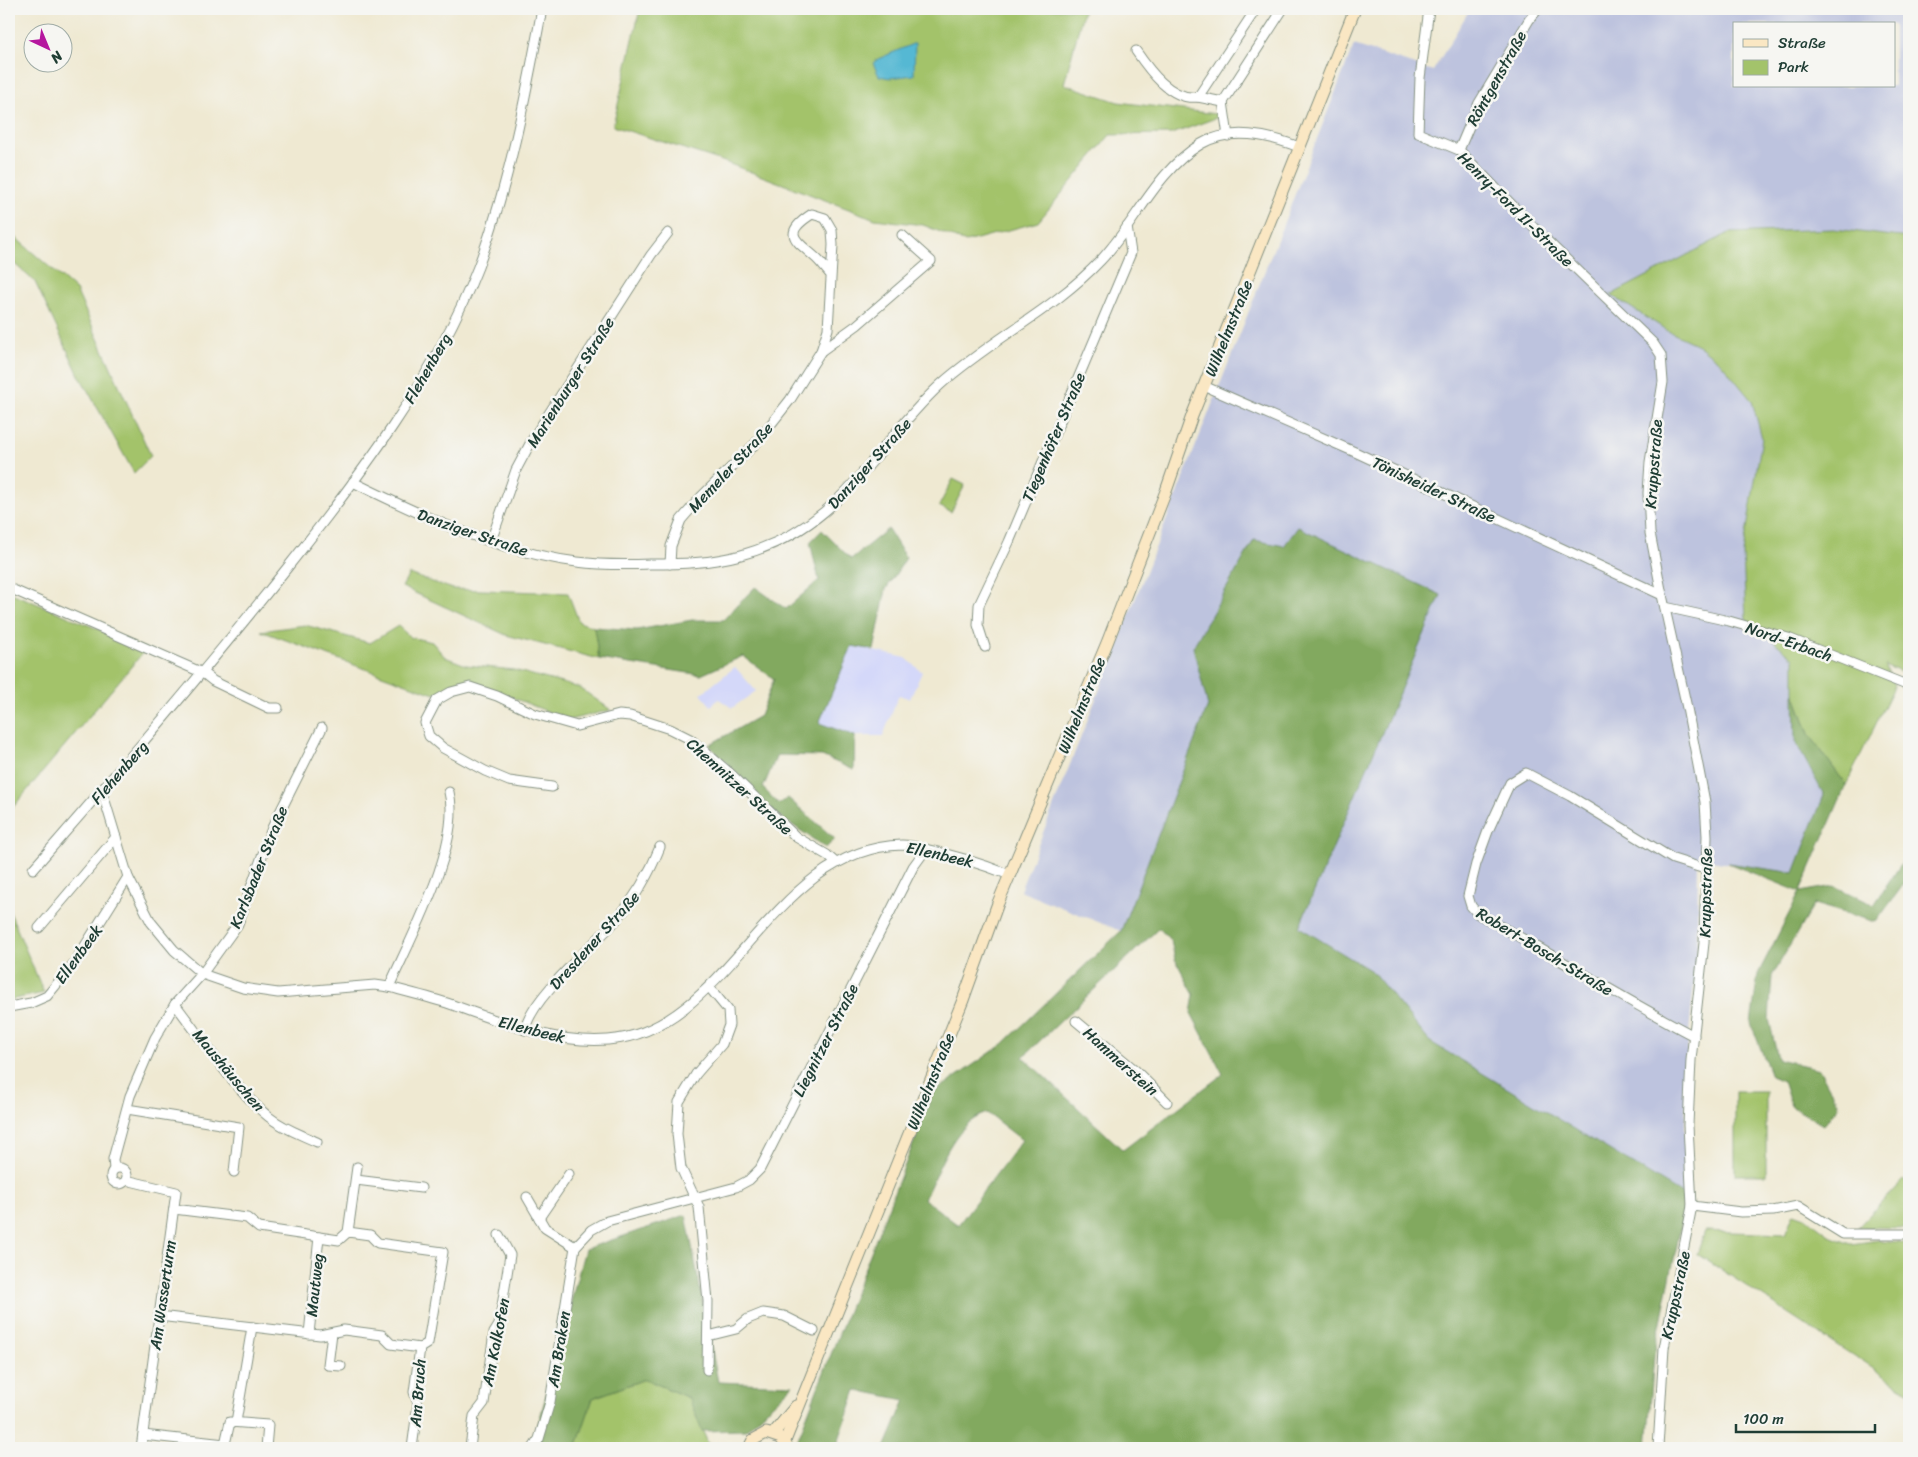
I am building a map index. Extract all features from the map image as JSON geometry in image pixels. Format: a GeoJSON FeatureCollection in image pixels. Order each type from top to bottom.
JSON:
{"type":"FeatureCollection","features":[{"type":"Feature","properties":{"kind":"main road","name":"Wilhelmstraße"},"geometry":{"type":"LineString","coordinates":[[786,1445],[802,1399],[960,1008],[1010,875],[1109,638],[1204,386],[1354,9]]}},
{"type":"Feature","properties":{"kind":"main road","name":"Wilhelmstraße"},"geometry":{"type":"LineString","coordinates":[[773,1434],[802,1399]]}},
{"type":"Feature","properties":{"kind":"main road"},"geometry":{"type":"LineString","coordinates":[[749,1448],[753,1440],[759,1435],[773,1434],[786,1445]]}},
{"type":"Feature","properties":{"kind":"street","name":"Flehenberg"},"geometry":{"type":"LineString","coordinates":[[33,869],[203,673],[353,482],[421,382],[454,320],[478,266],[512,154],[542,9]]}},
{"type":"Feature","properties":{"kind":"street"},"geometry":{"type":"LineString","coordinates":[[1198,97],[1256,9]]}},
{"type":"Feature","properties":{"kind":"street"},"geometry":{"type":"LineString","coordinates":[[1228,136],[1222,102],[1283,9]]}},
{"type":"Feature","properties":{"kind":"street","name":"Henry-Ford II-Straße"},"geometry":{"type":"LineString","coordinates":[[1429,9],[1420,78],[1418,134],[1459,150],[1539,233],[1653,343]]}},
{"type":"Feature","properties":{"kind":"street","name":"Röntgenstraße"},"geometry":{"type":"LineString","coordinates":[[1459,150],[1479,103],[1529,20],[1538,9]]}},
{"type":"Feature","properties":{"kind":"street"},"geometry":{"type":"LineString","coordinates":[[1136,51],[1153,76],[1173,90],[1191,98],[1198,97],[1222,102]]}},
{"type":"Feature","properties":{"kind":"street","name":"Danziger Straße"},"geometry":{"type":"LineString","coordinates":[[353,482],[427,518],[491,541],[575,562],[612,565],[705,563],[742,555],[774,542],[808,524],[828,510],[857,481],[939,386],[973,358],[1044,311],[1073,288],[1103,258],[1153,190],[1177,162],[1202,143],[1228,136],[1251,134],[1282,140],[1299,147]]}},
{"type":"Feature","properties":{"kind":"street","name":"Memeler Straße"},"geometry":{"type":"LineString","coordinates":[[670,564],[671,546],[681,520],[701,497],[756,443],[790,400],[821,351],[828,329],[830,274],[834,245],[832,230],[825,218],[812,214],[799,222],[794,234],[797,244],[816,258],[830,274]]}},
{"type":"Feature","properties":{"kind":"street","name":"Tiegenhöfer Straße"},"geometry":{"type":"LineString","coordinates":[[985,647],[978,625],[979,605],[1009,542],[1131,253],[1127,227]]}},
{"type":"Feature","properties":{"kind":"street","name":"Marienburger Straße"},"geometry":{"type":"LineString","coordinates":[[491,541],[516,470],[532,440],[651,255],[668,233]]}},
{"type":"Feature","properties":{"kind":"street","name":"Memeler Straße"},"geometry":{"type":"LineString","coordinates":[[821,351],[857,326],[931,261],[902,235]]}},
{"type":"Feature","properties":{"kind":"street","name":"Kruppstraße"},"geometry":{"type":"LineString","coordinates":[[1653,343],[1661,355],[1663,382],[1650,462],[1648,493],[1650,533],[1704,802],[1705,870],[1704,943],[1694,1036],[1688,1125],[1692,1206],[1664,1348],[1658,1448]]}},
{"type":"Feature","properties":{"kind":"street","name":"Tönisheider Straße"},"geometry":{"type":"LineString","coordinates":[[1204,386],[1355,452],[1662,595]]}},
{"type":"Feature","properties":{"kind":"street"},"geometry":{"type":"LineString","coordinates":[[9,588],[203,673],[213,681],[269,708],[278,708]]}},
{"type":"Feature","properties":{"kind":"street","name":"Nord-Erbach"},"geometry":{"type":"LineString","coordinates":[[1665,607],[1729,621],[1788,638],[1909,686]]}},
{"type":"Feature","properties":{"kind":"street","name":"Chemnitzer Straße"},"geometry":{"type":"LineString","coordinates":[[552,787],[509,780],[485,771],[443,748],[429,736],[425,723],[437,700],[451,692],[470,687],[497,696],[535,714],[577,726],[619,715],[630,716],[670,728],[690,739],[732,774],[796,837],[827,855],[836,863]]}},
{"type":"Feature","properties":{"kind":"street","name":"Karlsbader Straße"},"geometry":{"type":"LineString","coordinates":[[202,974],[238,924],[272,828],[322,728]]}},
{"type":"Feature","properties":{"kind":"street","name":"Robert-Bosch-Straße"},"geometry":{"type":"LineString","coordinates":[[1694,1036],[1642,1009],[1582,972],[1478,914],[1471,906],[1468,896],[1488,831],[1510,783],[1526,773],[1570,796],[1674,859],[1705,870]]}},
{"type":"Feature","properties":{"kind":"street","name":"Ellenbeek"},"geometry":{"type":"LineString","coordinates":[[102,791],[128,876],[151,922],[174,950],[202,974],[243,988],[278,993],[375,985],[389,987],[444,1002],[525,1030],[558,1038],[609,1040],[649,1029],[673,1016],[709,987],[780,907],[808,883],[836,863],[878,848],[903,845],[970,859],[1010,875]]}},
{"type":"Feature","properties":{"kind":"street"},"geometry":{"type":"LineString","coordinates":[[389,987],[428,899],[443,856],[452,824],[449,792]]}},
{"type":"Feature","properties":{"kind":"street"},"geometry":{"type":"LineString","coordinates":[[39,928],[116,837]]}},
{"type":"Feature","properties":{"kind":"street","name":"Dresdener Straße"},"geometry":{"type":"LineString","coordinates":[[525,1030],[527,1020],[542,998],[617,919],[640,889],[650,872],[660,848]]}},
{"type":"Feature","properties":{"kind":"street","name":"Liegnitzer Straße"},"geometry":{"type":"LineString","coordinates":[[695,1197],[736,1186],[749,1180],[760,1170],[913,867],[926,849]]}},
{"type":"Feature","properties":{"kind":"street","name":"Ellenbeek"},"geometry":{"type":"LineString","coordinates":[[9,1007],[31,1003],[47,996],[75,962],[128,876]]}},
{"type":"Feature","properties":{"kind":"street"},"geometry":{"type":"LineString","coordinates":[[202,974],[175,1004],[155,1038],[127,1109],[239,1126],[234,1172]]}},
{"type":"Feature","properties":{"kind":"street"},"geometry":{"type":"LineString","coordinates":[[707,1370],[708,1336],[703,1239],[699,1207],[681,1168],[677,1134],[679,1102],[696,1074],[722,1044],[729,1025],[728,1010],[709,987]]}},
{"type":"Feature","properties":{"kind":"street","name":"Maushäuschen"},"geometry":{"type":"LineString","coordinates":[[175,1004],[221,1064],[264,1112],[293,1132],[317,1142]]}},
{"type":"Feature","properties":{"kind":"street","name":"Hammerstein"},"geometry":{"type":"LineString","coordinates":[[1076,1021],[1135,1070],[1167,1102]]}},
{"type":"Feature","properties":{"kind":"street","name":"Am Wasserturm"},"geometry":{"type":"LineString","coordinates":[[127,1109],[113,1159],[114,1170],[120,1168],[126,1171],[126,1180],[176,1192],[141,1448]]}},
{"type":"Feature","properties":{"kind":"street"},"geometry":{"type":"LineString","coordinates":[[174,1209],[247,1218],[259,1228],[338,1240],[348,1232],[357,1167]]}},
{"type":"Feature","properties":{"kind":"street"},"geometry":{"type":"LineString","coordinates":[[539,1218],[569,1174]]}},
{"type":"Feature","properties":{"kind":"street"},"geometry":{"type":"LineString","coordinates":[[356,1180],[421,1188]]}},
{"type":"Feature","properties":{"kind":"street"},"geometry":{"type":"LineString","coordinates":[[527,1197],[545,1228],[576,1247],[591,1230],[607,1221],[695,1197]]}},
{"type":"Feature","properties":{"kind":"street"},"geometry":{"type":"LineString","coordinates":[[1692,1206],[1741,1212],[1773,1211],[1798,1206],[1843,1234],[1909,1234]]}},
{"type":"Feature","properties":{"kind":"street","name":"Am Bruch"},"geometry":{"type":"LineString","coordinates":[[348,1232],[370,1235],[378,1243],[442,1252],[428,1343],[420,1348],[414,1392],[418,1404],[412,1448]]}},
{"type":"Feature","properties":{"kind":"street","name":"Am Kalkofen"},"geometry":{"type":"LineString","coordinates":[[470,1448],[474,1416],[484,1403],[494,1333],[499,1325],[510,1255],[499,1235]]}},
{"type":"Feature","properties":{"kind":"street","name":"Mautweg"},"geometry":{"type":"LineString","coordinates":[[309,1334],[319,1237]]}},
{"type":"Feature","properties":{"kind":"street","name":"Am Braken"},"geometry":{"type":"LineString","coordinates":[[533,1448],[539,1439],[550,1402],[576,1247]]}},
{"type":"Feature","properties":{"kind":"street"},"geometry":{"type":"LineString","coordinates":[[708,1336],[736,1329],[748,1319],[763,1313],[784,1316],[814,1331]]}},
{"type":"Feature","properties":{"kind":"street","name":"Mautweg"},"geometry":{"type":"LineString","coordinates":[[159,1316],[320,1335],[344,1330],[382,1336],[391,1344],[420,1348]]}},
{"type":"Feature","properties":{"kind":"street"},"geometry":{"type":"LineString","coordinates":[[236,1422],[252,1327]]}},
{"type":"Feature","properties":{"kind":"street","name":"Mautweg"},"geometry":{"type":"LineString","coordinates":[[332,1333],[328,1365],[341,1366]]}},
{"type":"Feature","properties":{"kind":"street"},"geometry":{"type":"LineString","coordinates":[[143,1435],[225,1444],[230,1422],[268,1425],[266,1448]]}},
{"type":"Feature","properties":{"kind":"shaded area"},"geometry":{"type":"Polygon","coordinates":[[[1470,9],[1909,9],[1909,238],[1834,229],[1668,331],[1698,345],[1721,363],[1752,401],[1762,438],[1743,553],[1746,619],[1794,658],[1795,741],[1824,795],[1794,874],[1698,859],[1697,952],[1688,1042],[1685,1126],[1687,1197],[1429,1041],[1373,972],[1299,927],[1440,595],[1298,527],[1284,546],[1193,646],[1208,706],[1121,931],[1020,891],[1354,45],[1433,71],[1470,9]]]}},
{"type":"Feature","properties":{"kind":"shaded area"},"geometry":{"type":"Polygon","coordinates":[[[852,646],[906,658],[922,672],[910,699],[899,695],[883,736],[855,736],[819,723],[852,646]]]}},
{"type":"Feature","properties":{"kind":"shaded area"},"geometry":{"type":"Polygon","coordinates":[[[735,667],[756,691],[732,708],[719,699],[711,706],[701,694],[735,667]]]}},
{"type":"Feature","properties":{"kind":"green space"},"geometry":{"type":"Polygon","coordinates":[[[640,9],[1084,9],[1064,84],[1118,102],[1224,115],[1172,134],[1110,135],[1038,222],[966,242],[923,225],[875,219],[722,161],[613,126],[640,9]]]}},
{"type":"Feature","properties":{"kind":"green space"},"geometry":{"type":"Polygon","coordinates":[[[1834,229],[1909,238],[1909,676],[1885,665],[1895,685],[1846,785],[1809,734],[1794,693],[1794,658],[1746,619],[1743,553],[1762,438],[1752,401],[1721,363],[1698,345],[1668,331],[1611,295],[1729,233],[1834,229]]]}},
{"type":"Feature","properties":{"kind":"green space"},"geometry":{"type":"Polygon","coordinates":[[[9,232],[76,290],[151,456],[134,473],[79,375],[35,282],[9,259],[9,232]]]}},
{"type":"Feature","properties":{"kind":"green space"},"geometry":{"type":"Polygon","coordinates":[[[953,479],[965,485],[951,512],[939,506],[953,479]]]}},
{"type":"Feature","properties":{"kind":"green space"},"geometry":{"type":"Polygon","coordinates":[[[1298,527],[1441,595],[1299,927],[1373,972],[1429,1041],[1687,1197],[1654,1355],[1647,1448],[885,1448],[905,1400],[856,1390],[836,1448],[801,1448],[796,1444],[933,1093],[1003,1044],[1121,931],[1208,706],[1193,647],[1254,540],[1284,546],[1298,527]],[[1159,928],[1023,1057],[1123,1150],[1223,1074],[1191,1013],[1194,995],[1175,959],[1171,941],[1159,928]],[[987,1113],[975,1119],[956,1137],[948,1149],[924,1199],[958,1225],[1022,1140],[987,1113]]]}},
{"type":"Feature","properties":{"kind":"green space"},"geometry":{"type":"Polygon","coordinates":[[[888,529],[906,558],[886,589],[874,650],[852,646],[819,723],[855,736],[854,770],[822,756],[777,755],[763,788],[779,804],[788,798],[835,839],[826,848],[778,815],[709,745],[760,716],[774,679],[743,656],[701,675],[599,659],[594,627],[637,630],[692,620],[723,620],[755,587],[786,609],[819,580],[810,542],[822,530],[851,559],[888,529]]]}},
{"type":"Feature","properties":{"kind":"green space"},"geometry":{"type":"Polygon","coordinates":[[[409,574],[453,589],[568,593],[579,622],[594,627],[599,659],[506,635],[402,587],[409,574]]]}},
{"type":"Feature","properties":{"kind":"green space"},"geometry":{"type":"Polygon","coordinates":[[[9,592],[146,649],[9,812],[9,592]]]}},
{"type":"Feature","properties":{"kind":"green space"},"geometry":{"type":"Polygon","coordinates":[[[305,625],[370,643],[398,626],[410,637],[432,642],[445,657],[466,665],[514,670],[580,688],[611,710],[569,720],[473,682],[434,694],[261,631],[305,625]]]}},
{"type":"Feature","properties":{"kind":"green space"},"geometry":{"type":"Polygon","coordinates":[[[1794,693],[1809,734],[1846,785],[1800,892],[1728,863],[1794,873],[1824,795],[1795,741],[1794,693]]]}},
{"type":"Feature","properties":{"kind":"green space"},"geometry":{"type":"Polygon","coordinates":[[[1909,852],[1909,877],[1876,922],[1814,904],[1772,976],[1769,1019],[1778,1059],[1819,1069],[1839,1106],[1823,1125],[1791,1106],[1783,1081],[1771,1076],[1751,1023],[1758,974],[1800,892],[1834,886],[1874,905],[1909,852]]]}},
{"type":"Feature","properties":{"kind":"green space"},"geometry":{"type":"Polygon","coordinates":[[[9,910],[44,993],[9,1000],[9,910]]]}},
{"type":"Feature","properties":{"kind":"green space"},"geometry":{"type":"Polygon","coordinates":[[[1735,1092],[1766,1092],[1766,1175],[1735,1175],[1735,1092]]]}},
{"type":"Feature","properties":{"kind":"green space"},"geometry":{"type":"Polygon","coordinates":[[[1903,1180],[1909,1185],[1909,1228],[1858,1227],[1903,1180]]]}},
{"type":"Feature","properties":{"kind":"green space"},"geometry":{"type":"Polygon","coordinates":[[[1794,1213],[1805,1217],[1832,1237],[1851,1244],[1879,1240],[1909,1243],[1909,1392],[1697,1254],[1705,1231],[1785,1234],[1794,1213]]]}},
{"type":"Feature","properties":{"kind":"green space"},"geometry":{"type":"Polygon","coordinates":[[[686,1215],[718,1382],[793,1385],[746,1430],[702,1431],[689,1398],[645,1379],[593,1398],[576,1448],[532,1448],[585,1249],[686,1215]]]}},
{"type":"Feature","properties":{"kind":"green space"},"geometry":{"type":"Polygon","coordinates":[[[645,1379],[689,1398],[710,1448],[576,1448],[593,1398],[645,1379]]]}},
{"type":"Feature","properties":{"kind":"water"},"geometry":{"type":"Polygon","coordinates":[[[915,43],[914,75],[890,78],[879,76],[873,63],[915,43]]]}}]}
